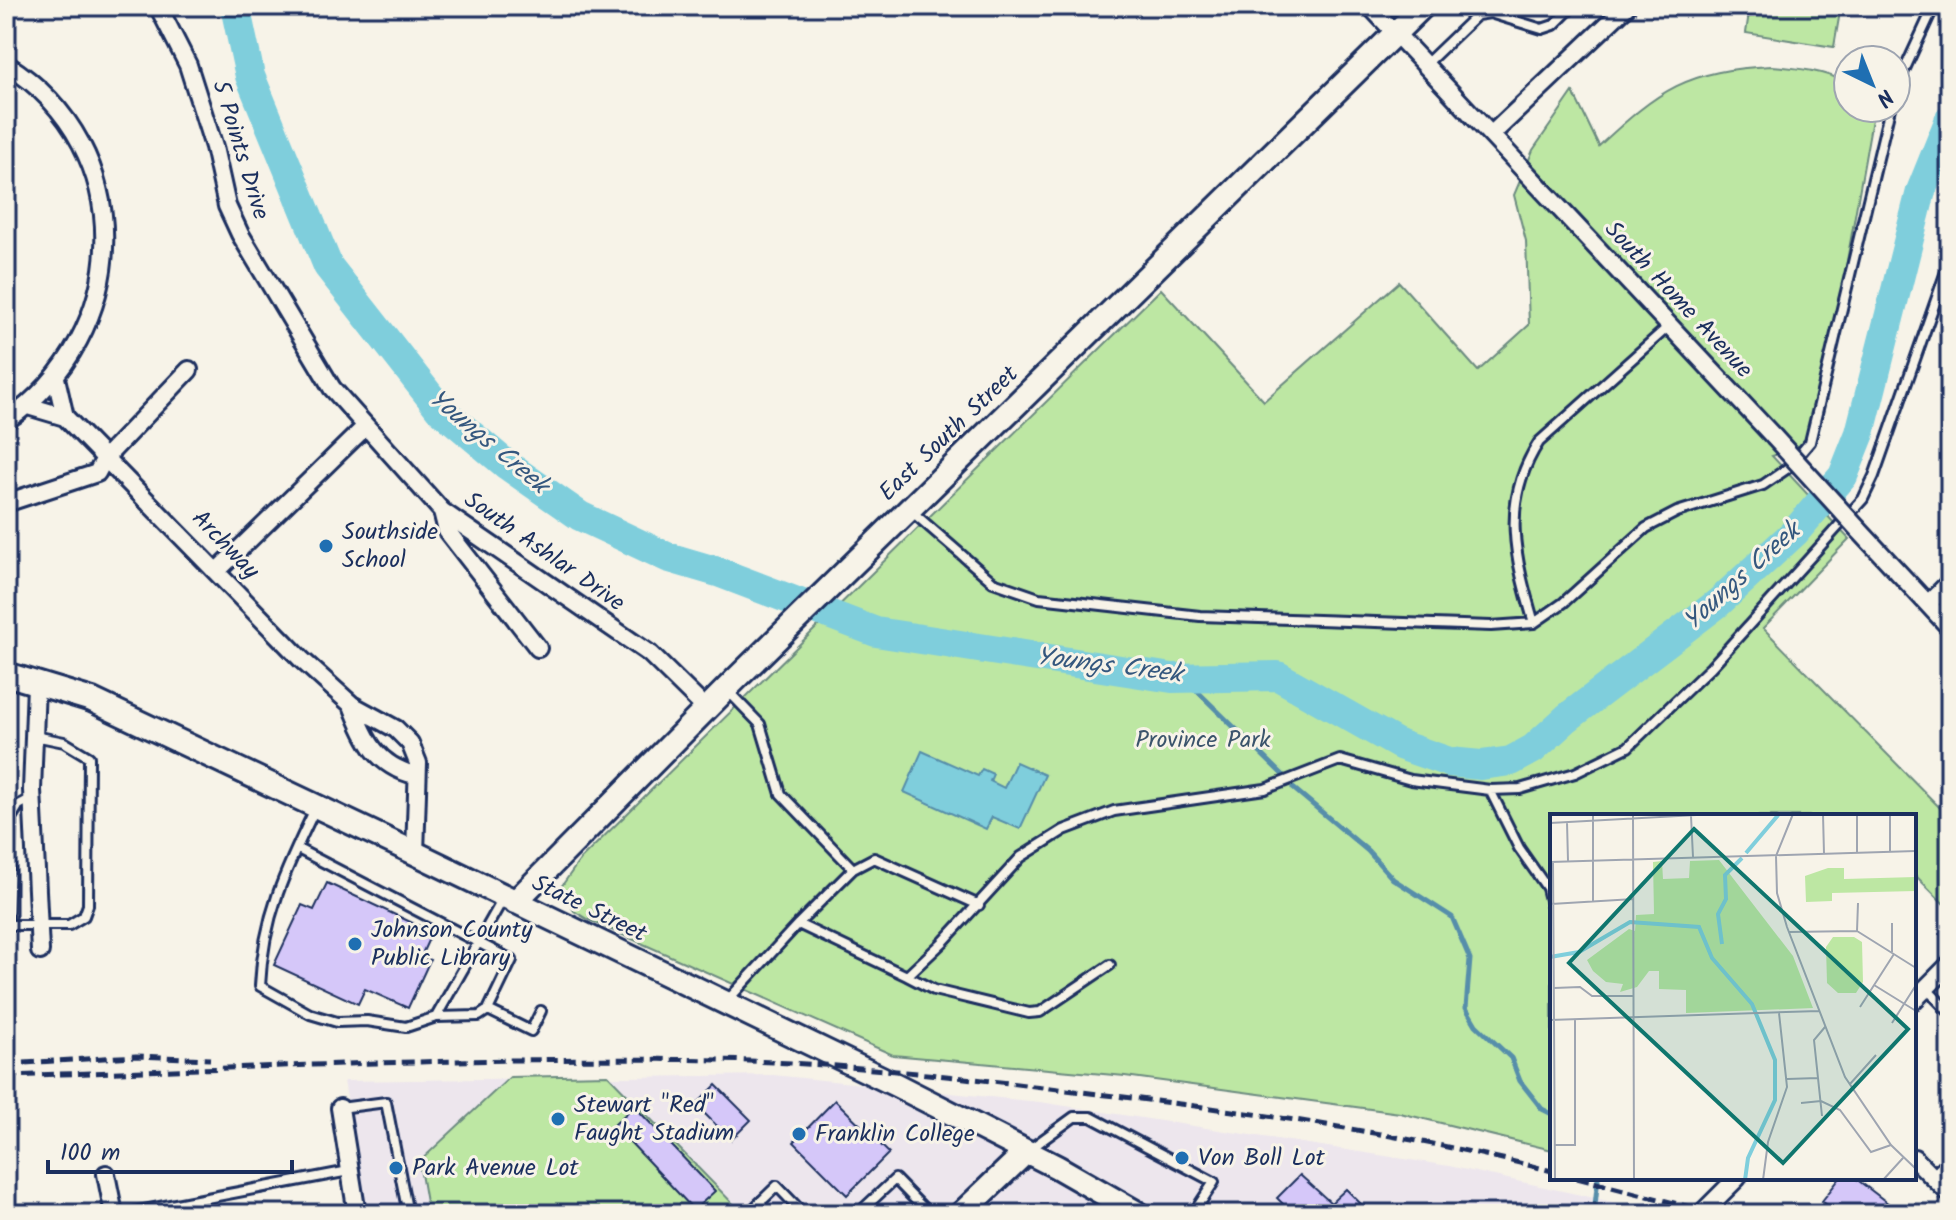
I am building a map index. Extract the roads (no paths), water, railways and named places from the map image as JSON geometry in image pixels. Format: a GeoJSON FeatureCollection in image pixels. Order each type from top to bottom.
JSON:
{"type":"FeatureCollection","features":[{"type":"Feature","properties":{"kind":"street","name":"5 Points Drive"},"geometry":{"type":"LineString","coordinates":[[158,6],[188,65],[214,147],[227,206],[285,315],[332,388]]}},
{"type":"Feature","properties":{"kind":"street","name":"South Home Avenue"},"geometry":{"type":"LineString","coordinates":[[1370,6],[1493,133],[1950,628]]}},
{"type":"Feature","properties":{"kind":"street","name":"East South Street"},"geometry":{"type":"LineString","coordinates":[[510,899],[1423,6]]}},
{"type":"Feature","properties":{"kind":"street"},"geometry":{"type":"LineString","coordinates":[[1493,133],[1627,6]]}},
{"type":"Feature","properties":{"kind":"street"},"geometry":{"type":"LineString","coordinates":[[6,64],[45,94],[67,121],[93,172],[104,216],[105,251],[95,307],[76,350],[56,378],[28,406],[6,421]]}},
{"type":"Feature","properties":{"kind":"street"},"geometry":{"type":"LineString","coordinates":[[6,503],[97,473],[105,458],[189,370]]}},
{"type":"Feature","properties":{"kind":"street"},"geometry":{"type":"LineString","coordinates":[[56,378],[65,417]]}},
{"type":"Feature","properties":{"kind":"street","name":"South Ashlar Drive"},"geometry":{"type":"LineString","coordinates":[[332,388],[442,511],[650,654],[706,709]]}},
{"type":"Feature","properties":{"kind":"street","name":"Archway"},"geometry":{"type":"LineString","coordinates":[[28,406],[65,417],[302,660],[352,705],[396,729],[410,743],[418,763],[415,775],[415,853]]}},
{"type":"Feature","properties":{"kind":"street"},"geometry":{"type":"LineString","coordinates":[[217,571],[366,426]]}},
{"type":"Feature","properties":{"kind":"street"},"geometry":{"type":"LineString","coordinates":[[442,511],[447,531],[538,648]]}},
{"type":"Feature","properties":{"kind":"street"},"geometry":{"type":"LineString","coordinates":[[1928,604],[1950,582]]}},
{"type":"Feature","properties":{"kind":"street","name":"State Street"},"geometry":{"type":"LineString","coordinates":[[6,674],[92,700],[415,853],[886,1080],[1139,1214]]}},
{"type":"Feature","properties":{"kind":"street"},"geometry":{"type":"LineString","coordinates":[[36,685],[33,798],[40,951]]}},
{"type":"Feature","properties":{"kind":"street","name":"Archway"},"geometry":{"type":"LineString","coordinates":[[352,705],[374,753],[387,765],[415,775]]}},
{"type":"Feature","properties":{"kind":"street"},"geometry":{"type":"LineString","coordinates":[[1920,994],[1950,964]]}},
{"type":"Feature","properties":{"kind":"street"},"geometry":{"type":"LineString","coordinates":[[340,1108],[357,1214]]}},
{"type":"Feature","properties":{"kind":"street"},"geometry":{"type":"LineString","coordinates":[[961,1214],[1026,1152]]}},
{"type":"Feature","properties":{"kind":"street"},"geometry":{"type":"LineString","coordinates":[[1916,1160],[1950,1194]]}},
{"type":"Feature","properties":{"kind":"street"},"geometry":{"type":"LineString","coordinates":[[106,1174],[114,1214]]}},
{"type":"Feature","properties":{"kind":"street"},"geometry":{"type":"LineString","coordinates":[[1701,1214],[1735,1180]]}},
{"type":"Feature","properties":{"kind":"lane"},"geometry":{"type":"LineString","coordinates":[[1425,65],[1477,15],[1490,13],[1542,29],[1554,25],[1573,6]]}},
{"type":"Feature","properties":{"kind":"lane"},"geometry":{"type":"LineString","coordinates":[[1912,53],[1934,6]]}},
{"type":"Feature","properties":{"kind":"lane"},"geometry":{"type":"LineString","coordinates":[[910,510],[993,582],[1039,598],[1200,616],[1491,626],[1534,623],[1563,603],[1646,528],[1677,512],[1763,485],[1788,468],[1810,442],[1886,124]]}},
{"type":"Feature","properties":{"kind":"lane"},"geometry":{"type":"LineString","coordinates":[[907,976],[979,905],[1021,857],[1064,830],[1114,811],[1265,789],[1340,760],[1411,780],[1490,790],[1539,786],[1575,773],[1628,747],[1711,667],[1863,499],[1874,476],[1950,260]]}},
{"type":"Feature","properties":{"kind":"lane"},"geometry":{"type":"LineString","coordinates":[[1534,623],[1523,584],[1514,531],[1514,496],[1524,465],[1539,442],[1669,326]]}},
{"type":"Feature","properties":{"kind":"lane"},"geometry":{"type":"LineString","coordinates":[[730,685],[760,724],[781,794],[853,869]]}},
{"type":"Feature","properties":{"kind":"lane"},"geometry":{"type":"LineString","coordinates":[[33,798],[19,805],[11,818],[7,925],[69,925],[84,916],[88,905],[89,757],[64,742],[35,736]]}},
{"type":"Feature","properties":{"kind":"lane"},"geometry":{"type":"LineString","coordinates":[[1490,790],[1519,848],[1547,888],[1550,900]]}},
{"type":"Feature","properties":{"kind":"lane"},"geometry":{"type":"LineString","coordinates":[[298,849],[512,960],[488,1010],[479,1016],[436,1017],[406,1027],[367,1021],[337,1022],[310,1014],[260,986],[261,952],[271,905],[316,807]]}},
{"type":"Feature","properties":{"kind":"lane"},"geometry":{"type":"LineString","coordinates":[[724,1004],[736,987],[853,869],[874,858],[979,905]]}},
{"type":"Feature","properties":{"kind":"lane"},"geometry":{"type":"LineString","coordinates":[[436,1017],[478,941],[510,899]]}},
{"type":"Feature","properties":{"kind":"lane"},"geometry":{"type":"LineString","coordinates":[[798,924],[934,990],[1029,1013],[1040,1012],[1110,965]]}},
{"type":"Feature","properties":{"kind":"lane"},"geometry":{"type":"LineString","coordinates":[[1920,994],[1950,1013]]}},
{"type":"Feature","properties":{"kind":"lane"},"geometry":{"type":"LineString","coordinates":[[488,1010],[531,1031],[541,1011]]}},
{"type":"Feature","properties":{"kind":"lane"},"geometry":{"type":"LineString","coordinates":[[340,1108],[386,1102],[408,1214]]}},
{"type":"Feature","properties":{"kind":"lane"},"geometry":{"type":"LineString","coordinates":[[1026,1152],[1074,1117],[1091,1117],[1214,1182],[1193,1214]]}},
{"type":"Feature","properties":{"kind":"lane"},"geometry":{"type":"LineString","coordinates":[[1932,1176],[1950,1158]]}},
{"type":"Feature","properties":{"kind":"lane"},"geometry":{"type":"LineString","coordinates":[[123,1214],[349,1171]]}},
{"type":"Feature","properties":{"kind":"lane"},"geometry":{"type":"LineString","coordinates":[[872,1214],[865,1207],[895,1179],[929,1214]]}},
{"type":"Feature","properties":{"kind":"lane"},"geometry":{"type":"LineString","coordinates":[[748,1214],[777,1186],[804,1214]]}},
{"type":"Feature","properties":{"kind":"lane"},"geometry":{"type":"LineString","coordinates":[[913,1214],[922,1206]]}},
{"type":"Feature","properties":{"kind":"water"},"geometry":{"type":"Polygon","coordinates":[[[922,751],[978,776],[982,769],[993,774],[990,781],[1004,788],[1016,762],[1045,775],[1020,829],[992,817],[986,829],[904,792],[922,751]]]}},
{"type":"Feature","properties":{"kind":"waterway","name":"Youngs Creek"},"geometry":{"type":"LineString","coordinates":[[235,6],[250,76],[328,266],[439,408],[507,465],[580,516],[667,557],[718,572],[876,632],[1172,678],[1278,676],[1400,745],[1449,762],[1481,765],[1511,761],[1533,749],[1567,718],[1718,603],[1795,532],[1843,476],[1860,433],[1921,191],[1950,119]]}},
{"type":"Feature","properties":{"kind":"waterway"},"geometry":{"type":"LineString","coordinates":[[1172,678],[1196,690],[1283,775]]}},
{"type":"Feature","properties":{"kind":"waterway"},"geometry":{"type":"LineString","coordinates":[[1293,788],[1368,851],[1393,879],[1452,917],[1470,959],[1466,1008],[1476,1025],[1511,1058],[1520,1081],[1542,1109],[1550,1113]]}},
{"type":"Feature","properties":{"kind":"waterway"},"geometry":{"type":"LineString","coordinates":[[1594,1214],[1598,1180]]}},
{"type":"Feature","properties":{"kind":"railway"},"geometry":{"type":"LineString","coordinates":[[6,1064],[136,1056],[210,1059]]}},
{"type":"Feature","properties":{"kind":"railway"},"geometry":{"type":"LineString","coordinates":[[6,1076],[539,1060],[717,1060],[812,1064],[1003,1082],[1270,1116],[1440,1145],[1550,1171]]}},
{"type":"Feature","properties":{"kind":"railway"},"geometry":{"type":"LineString","coordinates":[[1585,1180],[1717,1214]]}},
{"type":"Feature","properties":{"kind":"place","name":"Southside School"},"geometry":{"type":"Point","coordinates":[326,546]}},
{"type":"Feature","properties":{"kind":"place","name":"Johnson County Public Library"},"geometry":{"type":"Point","coordinates":[355,944]}},
{"type":"Feature","properties":{"kind":"place","name":"Stewart \"Red\" Faught Stadium"},"geometry":{"type":"Point","coordinates":[558,1119]}},
{"type":"Feature","properties":{"kind":"place","name":"Franklin College"},"geometry":{"type":"Point","coordinates":[799,1134]}},
{"type":"Feature","properties":{"kind":"place","name":"Von Boll Lot"},"geometry":{"type":"Point","coordinates":[1182,1158]}},
{"type":"Feature","properties":{"kind":"place","name":"Park Avenue Lot"},"geometry":{"type":"Point","coordinates":[396,1168]}},
{"type":"Feature","properties":{"kind":"park label","name":"Province Park"},"geometry":{"type":"Point","coordinates":[1203,740]}}]}
